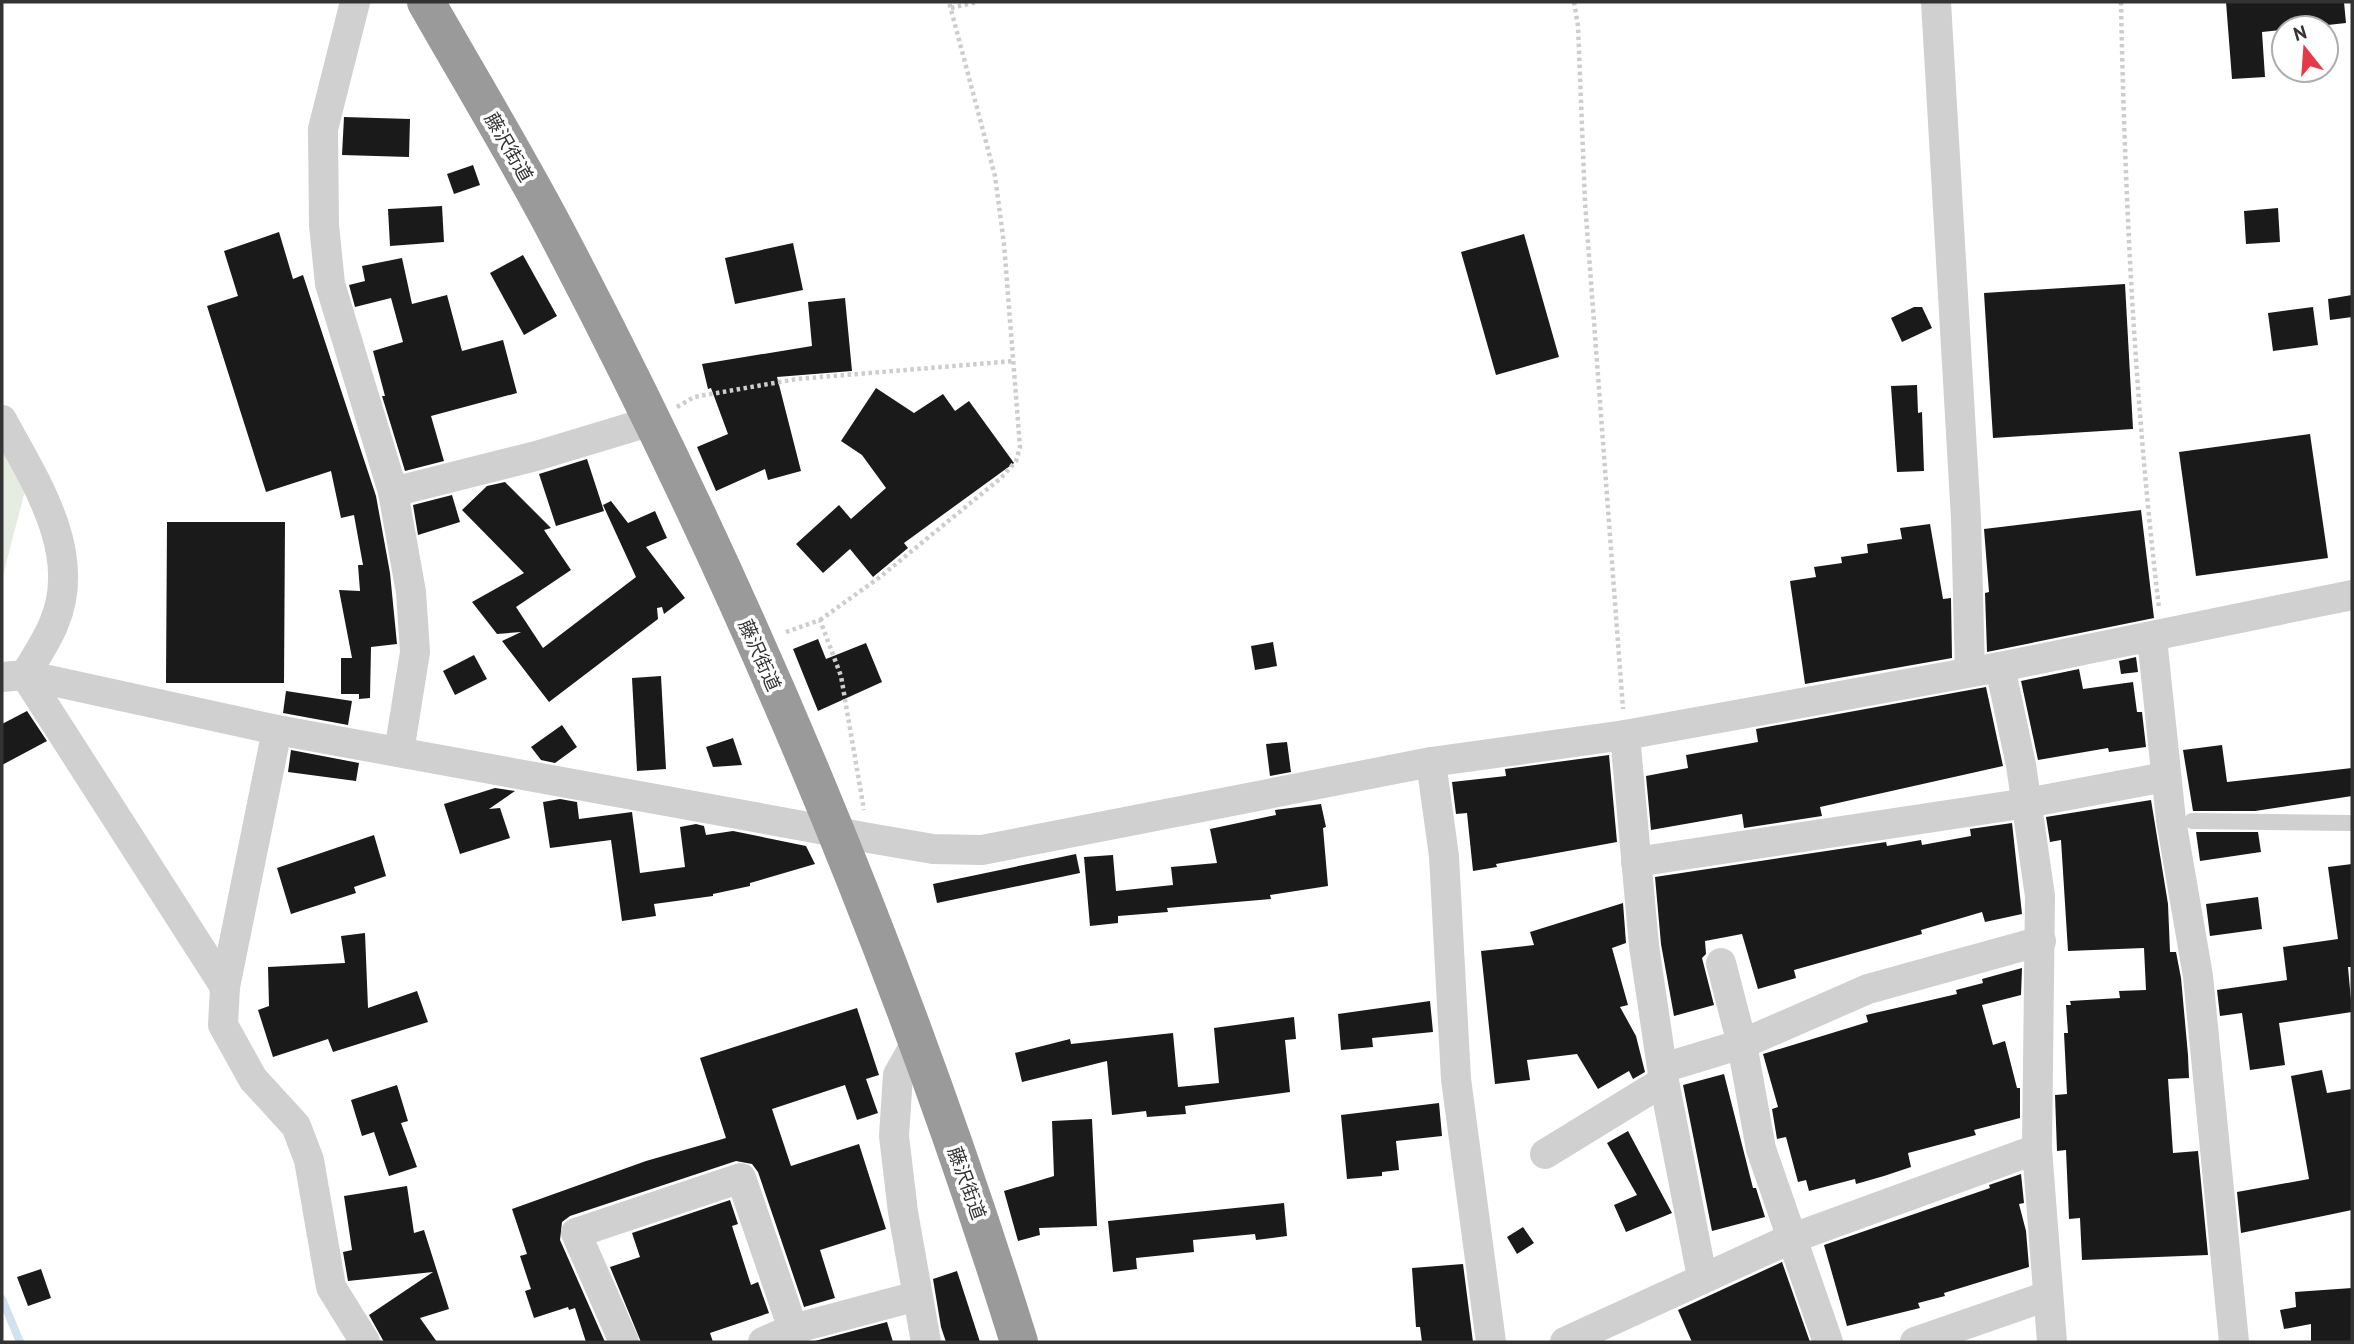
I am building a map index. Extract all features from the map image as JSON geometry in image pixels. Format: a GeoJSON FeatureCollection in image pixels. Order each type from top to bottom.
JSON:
{"type":"FeatureCollection","features":[{"type":"Feature","properties":{"kind":"highway","name":"藤沢街道"},"geometry":{"type":"LineString","coordinates":[[426,2],[556,231],[652,421],[755,643],[852,835],[917,1041],[983,1228],[1019,1342]]}},
{"type":"Feature","properties":{"kind":"street"},"geometry":{"type":"LineString","coordinates":[[355,2],[323,129],[324,225],[330,284],[393,492],[411,592],[415,652],[398,752]]}},
{"type":"Feature","properties":{"kind":"street"},"geometry":{"type":"LineString","coordinates":[[1936,2],[1966,519],[1970,672]]}},
{"type":"Feature","properties":{"kind":"street"},"geometry":{"type":"LineString","coordinates":[[2,419],[33,476],[56,530],[65,572],[55,621],[13,676]]}},
{"type":"Feature","properties":{"kind":"street"},"geometry":{"type":"LineString","coordinates":[[393,492],[536,456],[652,421]]}},
{"type":"Feature","properties":{"kind":"street"},"geometry":{"type":"LineString","coordinates":[[13,676],[278,730],[852,835],[933,849],[982,850],[1431,762],[1625,734],[2000,667],[2352,595]]}},
{"type":"Feature","properties":{"kind":"street"},"geometry":{"type":"LineString","coordinates":[[2157,636],[2165,777],[2198,976],[2234,1342]]}},
{"type":"Feature","properties":{"kind":"street"},"geometry":{"type":"LineString","coordinates":[[2000,667],[2026,803],[2040,896],[2037,1149],[2052,1342]]}},
{"type":"Feature","properties":{"kind":"street"},"geometry":{"type":"LineString","coordinates":[[13,676],[225,987]]}},
{"type":"Feature","properties":{"kind":"street"},"geometry":{"type":"LineString","coordinates":[[278,730],[225,987],[222,1026],[253,1079],[296,1126],[309,1160],[331,1287],[365,1342]]}},
{"type":"Feature","properties":{"kind":"street"},"geometry":{"type":"LineString","coordinates":[[1625,734],[1644,946],[1664,1074],[1702,1278]]}},
{"type":"Feature","properties":{"kind":"street"},"geometry":{"type":"LineString","coordinates":[[1431,762],[1444,856],[1455,1079],[1492,1342]]}},
{"type":"Feature","properties":{"kind":"street"},"geometry":{"type":"LineString","coordinates":[[1636,862],[2026,803],[2165,777]]}},
{"type":"Feature","properties":{"kind":"street"},"geometry":{"type":"LineString","coordinates":[[1545,1154],[1664,1074],[1742,1044],[1868,989],[2041,941]]}},
{"type":"Feature","properties":{"kind":"street"},"geometry":{"type":"LineString","coordinates":[[1721,962],[1742,1044],[1761,1149],[1790,1239],[1828,1342]]}},
{"type":"Feature","properties":{"kind":"street"},"geometry":{"type":"LineString","coordinates":[[917,1041],[898,1075],[894,1136],[926,1342]]}},
{"type":"Feature","properties":{"kind":"street"},"geometry":{"type":"LineString","coordinates":[[1565,1342],[1790,1239],[2037,1149]]}},
{"type":"Feature","properties":{"kind":"street"},"geometry":{"type":"LineString","coordinates":[[624,1342],[576,1233],[741,1178],[793,1329]]}},
{"type":"Feature","properties":{"kind":"street"},"geometry":{"type":"LineString","coordinates":[[763,1342],[793,1329],[917,1296]]}},
{"type":"Feature","properties":{"kind":"street"},"geometry":{"type":"LineString","coordinates":[[1915,1342],[2047,1296]]}},
{"type":"Feature","properties":{"kind":"lane"},"geometry":{"type":"LineString","coordinates":[[2192,821],[2352,822]]}},
{"type":"Feature","properties":{"kind":"path"},"geometry":{"type":"LineString","coordinates":[[755,643],[820,620],[880,577],[1001,478],[1016,461],[1020,447],[1014,361],[995,176],[950,5],[977,2]]}},
{"type":"Feature","properties":{"kind":"path"},"geometry":{"type":"LineString","coordinates":[[1574,2],[1578,26],[1591,284],[1625,734]]}},
{"type":"Feature","properties":{"kind":"path"},"geometry":{"type":"LineString","coordinates":[[2121,2],[2129,282],[2157,636]]}},
{"type":"Feature","properties":{"kind":"path"},"geometry":{"type":"LineString","coordinates":[[652,421],[694,397],[733,388],[797,379],[1014,361]]}},
{"type":"Feature","properties":{"kind":"path"},"geometry":{"type":"LineString","coordinates":[[820,620],[841,676],[852,835]]}},
{"type":"Feature","properties":{"kind":"shaded area"},"geometry":{"type":"Polygon","coordinates":[[[2,408],[26,487],[2,579],[2,408]]]}},
{"type":"Feature","properties":{"kind":"building"},"geometry":{"type":"Polygon","coordinates":[[[2226,2],[2344,2],[2346,23],[2340,24],[2340,14],[2270,14],[2270,31],[2262,32],[2265,77],[2232,79],[2226,2]]]}},
{"type":"Feature","properties":{"kind":"building"},"geometry":{"type":"Polygon","coordinates":[[[344,117],[410,119],[409,157],[342,155],[344,117]]]}},
{"type":"Feature","properties":{"kind":"building"},"geometry":{"type":"Polygon","coordinates":[[[473,165],[480,185],[454,194],[447,174],[473,165]]]}},
{"type":"Feature","properties":{"kind":"building"},"geometry":{"type":"Polygon","coordinates":[[[442,206],[444,242],[390,246],[388,209],[442,206]]]}},
{"type":"Feature","properties":{"kind":"building"},"geometry":{"type":"Polygon","coordinates":[[[2278,208],[2280,242],[2246,244],[2244,211],[2278,208]]]}},
{"type":"Feature","properties":{"kind":"building"},"geometry":{"type":"Polygon","coordinates":[[[279,232],[293,279],[303,275],[376,496],[390,573],[397,644],[371,647],[370,698],[359,699],[359,694],[341,694],[341,658],[352,658],[339,590],[360,591],[358,565],[363,565],[354,515],[341,518],[331,471],[266,492],[207,306],[238,296],[224,251],[279,232]]]}},
{"type":"Feature","properties":{"kind":"building"},"geometry":{"type":"Polygon","coordinates":[[[1524,234],[1559,357],[1496,375],[1461,252],[1524,234]]]}},
{"type":"Feature","properties":{"kind":"building"},"geometry":{"type":"Polygon","coordinates":[[[793,243],[803,290],[735,304],[725,258],[793,243]]]}},
{"type":"Feature","properties":{"kind":"building"},"geometry":{"type":"Polygon","coordinates":[[[523,255],[557,316],[524,335],[490,273],[523,255]]]}},
{"type":"Feature","properties":{"kind":"building"},"geometry":{"type":"Polygon","coordinates":[[[402,258],[412,304],[447,295],[462,351],[503,340],[517,393],[431,416],[444,461],[405,471],[382,396],[385,396],[373,351],[403,342],[391,298],[355,307],[349,285],[365,281],[362,266],[402,258]]]}},
{"type":"Feature","properties":{"kind":"building"},"geometry":{"type":"Polygon","coordinates":[[[2125,284],[2133,429],[1993,438],[1984,293],[2125,284]]]}},
{"type":"Feature","properties":{"kind":"building"},"geometry":{"type":"Polygon","coordinates":[[[2352,295],[2352,317],[2330,320],[2328,299],[2352,295]]]}},
{"type":"Feature","properties":{"kind":"building"},"geometry":{"type":"Polygon","coordinates":[[[845,298],[852,371],[777,377],[801,471],[768,480],[765,469],[716,491],[697,447],[728,434],[711,388],[708,389],[702,364],[812,346],[808,302],[845,298]]]}},
{"type":"Feature","properties":{"kind":"building"},"geometry":{"type":"Polygon","coordinates":[[[1914,307],[1922,307],[1932,328],[1902,342],[1891,318],[1914,307]]]}},
{"type":"Feature","properties":{"kind":"building"},"geometry":{"type":"Polygon","coordinates":[[[2313,307],[2318,345],[2273,351],[2268,313],[2313,307]]]}},
{"type":"Feature","properties":{"kind":"building"},"geometry":{"type":"Polygon","coordinates":[[[1917,385],[1918,413],[1922,412],[1924,471],[1897,472],[1891,386],[1917,385]]]}},
{"type":"Feature","properties":{"kind":"building"},"geometry":{"type":"Polygon","coordinates":[[[876,388],[914,413],[943,394],[955,411],[969,401],[1014,463],[904,543],[908,548],[873,577],[850,549],[823,573],[796,544],[839,505],[851,519],[886,488],[862,455],[841,441],[876,388]]]}},
{"type":"Feature","properties":{"kind":"building"},"geometry":{"type":"Polygon","coordinates":[[[2310,434],[2328,558],[2196,576],[2179,452],[2310,434]]]}},
{"type":"Feature","properties":{"kind":"building"},"geometry":{"type":"Polygon","coordinates":[[[587,459],[604,511],[556,526],[539,474],[587,459]]]}},
{"type":"Feature","properties":{"kind":"building"},"geometry":{"type":"Polygon","coordinates":[[[505,482],[551,528],[544,530],[571,570],[516,607],[543,648],[636,577],[603,505],[611,501],[628,523],[655,511],[667,538],[646,547],[685,598],[664,614],[662,607],[657,608],[658,619],[549,702],[502,641],[521,632],[497,634],[472,602],[524,573],[462,510],[487,486],[505,482]]]}},
{"type":"Feature","properties":{"kind":"building"},"geometry":{"type":"Polygon","coordinates":[[[452,495],[460,522],[418,535],[413,505],[452,495]]]}},
{"type":"Feature","properties":{"kind":"building"},"geometry":{"type":"Polygon","coordinates":[[[2141,510],[2154,618],[1987,652],[1985,593],[1989,592],[1984,529],[2141,510]]]}},
{"type":"Feature","properties":{"kind":"building"},"geometry":{"type":"Polygon","coordinates":[[[167,522],[285,522],[284,683],[166,683],[167,522]]]}},
{"type":"Feature","properties":{"kind":"building"},"geometry":{"type":"Polygon","coordinates":[[[1930,524],[1943,599],[1951,598],[1952,658],[1805,684],[1790,581],[1816,577],[1814,567],[1842,563],[1841,557],[1868,553],[1867,544],[1902,539],[1900,528],[1930,524]]]}},
{"type":"Feature","properties":{"kind":"building"},"geometry":{"type":"Polygon","coordinates":[[[818,639],[826,659],[866,643],[882,682],[818,711],[793,649],[818,639]]]}},
{"type":"Feature","properties":{"kind":"building"},"geometry":{"type":"Polygon","coordinates":[[[1273,642],[1277,666],[1255,670],[1251,646],[1273,642]]]}},
{"type":"Feature","properties":{"kind":"building"},"geometry":{"type":"Polygon","coordinates":[[[474,655],[487,679],[455,695],[443,671],[474,655]]]}},
{"type":"Feature","properties":{"kind":"building"},"geometry":{"type":"Polygon","coordinates":[[[2136,657],[2138,672],[2121,674],[2119,661],[2136,657]]]}},
{"type":"Feature","properties":{"kind":"building"},"geometry":{"type":"Polygon","coordinates":[[[2079,669],[2083,689],[2133,682],[2137,712],[2142,712],[2146,747],[2109,752],[2108,748],[2038,760],[2021,681],[2079,669]]]}},
{"type":"Feature","properties":{"kind":"building"},"geometry":{"type":"Polygon","coordinates":[[[661,676],[666,769],[637,771],[632,678],[661,676]]]}},
{"type":"Feature","properties":{"kind":"building"},"geometry":{"type":"Polygon","coordinates":[[[1986,687],[2003,766],[1820,807],[1822,816],[1744,828],[1742,814],[1651,830],[1646,776],[1688,768],[1686,755],[1758,742],[1756,729],[1986,687]]]}},
{"type":"Feature","properties":{"kind":"building"},"geometry":{"type":"Polygon","coordinates":[[[286,691],[352,701],[348,725],[283,713],[286,691]]]}},
{"type":"Feature","properties":{"kind":"building"},"geometry":{"type":"Polygon","coordinates":[[[27,711],[47,741],[2,765],[2,724],[27,711]]]}},
{"type":"Feature","properties":{"kind":"building"},"geometry":{"type":"Polygon","coordinates":[[[562,725],[577,747],[555,763],[541,760],[531,747],[562,725]]]}},
{"type":"Feature","properties":{"kind":"building"},"geometry":{"type":"Polygon","coordinates":[[[733,738],[742,765],[713,767],[706,747],[733,738]]]}},
{"type":"Feature","properties":{"kind":"building"},"geometry":{"type":"Polygon","coordinates":[[[1287,742],[1291,772],[1270,776],[1266,744],[1287,742]]]}},
{"type":"Feature","properties":{"kind":"building"},"geometry":{"type":"Polygon","coordinates":[[[2222,745],[2227,782],[2352,768],[2352,796],[2255,811],[2193,811],[2183,750],[2222,745]]]}},
{"type":"Feature","properties":{"kind":"building"},"geometry":{"type":"Polygon","coordinates":[[[291,750],[359,763],[356,781],[288,772],[291,750]]]}},
{"type":"Feature","properties":{"kind":"building"},"geometry":{"type":"Polygon","coordinates":[[[1609,755],[1617,842],[1496,864],[1497,867],[1473,871],[1467,813],[1456,814],[1452,782],[1506,776],[1505,769],[1609,755]]]}},
{"type":"Feature","properties":{"kind":"building"},"geometry":{"type":"Polygon","coordinates":[[[495,788],[515,791],[489,809],[500,808],[510,838],[460,854],[444,804],[495,788]]]}},
{"type":"Feature","properties":{"kind":"building"},"geometry":{"type":"Polygon","coordinates":[[[560,799],[577,802],[579,819],[632,812],[640,873],[685,867],[680,827],[696,824],[704,826],[706,835],[733,831],[806,846],[815,864],[713,896],[654,904],[656,916],[622,921],[611,840],[550,848],[543,802],[560,799]]]}},
{"type":"Feature","properties":{"kind":"building"},"geometry":{"type":"Polygon","coordinates":[[[2151,800],[2168,904],[2170,952],[2176,952],[2181,978],[2188,1055],[2189,1078],[2168,1079],[2173,1153],[2198,1151],[2208,1255],[2082,1260],[2080,1218],[2069,1219],[2066,1150],[2057,1151],[2055,1095],[2067,1094],[2064,1033],[2068,1033],[2066,1005],[2071,1005],[2070,1001],[2120,998],[2119,991],[2146,990],[2144,948],[2068,951],[2061,840],[2050,842],[2046,817],[2151,800]]]}},
{"type":"Feature","properties":{"kind":"building"},"geometry":{"type":"Polygon","coordinates":[[[1321,804],[1326,827],[1323,828],[1328,886],[1270,895],[1271,899],[1167,908],[1168,912],[1118,916],[1118,923],[1090,926],[1084,857],[1113,855],[1116,891],[1173,885],[1171,867],[1217,863],[1210,829],[1276,815],[1275,810],[1321,804]]]}},
{"type":"Feature","properties":{"kind":"building"},"geometry":{"type":"Polygon","coordinates":[[[2012,823],[2022,914],[1985,922],[1982,912],[1921,930],[1922,934],[1794,970],[1796,978],[1758,989],[1742,934],[1705,941],[1706,954],[1702,958],[1714,1005],[1674,1016],[1661,944],[1655,877],[1886,842],[1887,846],[1921,840],[1922,845],[1971,836],[1970,829],[2012,823]]]}},
{"type":"Feature","properties":{"kind":"building"},"geometry":{"type":"Polygon","coordinates":[[[2196,832],[2258,832],[2261,852],[2200,861],[2196,832]]]}},
{"type":"Feature","properties":{"kind":"building"},"geometry":{"type":"Polygon","coordinates":[[[374,835],[386,876],[354,887],[356,893],[291,914],[277,868],[374,835]]]}},
{"type":"Feature","properties":{"kind":"building"},"geometry":{"type":"Polygon","coordinates":[[[1076,854],[1080,873],[937,903],[933,884],[1076,854]]]}},
{"type":"Feature","properties":{"kind":"building"},"geometry":{"type":"Polygon","coordinates":[[[2352,864],[2352,967],[2348,967],[2352,1012],[2279,1023],[2285,1065],[2250,1070],[2242,1013],[2220,1016],[2217,990],[2287,980],[2283,947],[2338,939],[2328,867],[2352,864]]]}},
{"type":"Feature","properties":{"kind":"building"},"geometry":{"type":"Polygon","coordinates":[[[2258,897],[2262,929],[2210,936],[2206,904],[2258,897]]]}},
{"type":"Feature","properties":{"kind":"building"},"geometry":{"type":"Polygon","coordinates":[[[1623,903],[1626,943],[1612,948],[1628,1005],[1620,1007],[1636,1036],[1645,1072],[1633,1079],[1629,1071],[1598,1089],[1577,1054],[1527,1060],[1530,1080],[1495,1084],[1481,951],[1534,945],[1530,932],[1623,903]]]}},
{"type":"Feature","properties":{"kind":"building"},"geometry":{"type":"Polygon","coordinates":[[[365,933],[368,1008],[417,991],[428,1022],[333,1052],[328,1039],[273,1057],[258,1010],[269,1006],[268,967],[345,963],[341,936],[365,933]]]}},
{"type":"Feature","properties":{"kind":"building"},"geometry":{"type":"Polygon","coordinates":[[[2022,968],[2021,995],[1982,1005],[1993,1045],[2005,1041],[2017,1088],[2020,1088],[2020,1118],[1974,1130],[1976,1135],[1908,1153],[1911,1167],[1884,1176],[1856,1184],[1855,1179],[1809,1191],[1806,1180],[1798,1182],[1786,1137],[1777,1139],[1772,1109],[1778,1107],[1763,1054],[1868,1022],[1866,1015],[1957,994],[1956,990],[1983,983],[1982,979],[2022,968]]]}},
{"type":"Feature","properties":{"kind":"building"},"geometry":{"type":"Polygon","coordinates":[[[1430,1001],[1433,1032],[1372,1038],[1373,1047],[1341,1050],[1338,1014],[1430,1001]]]}},
{"type":"Feature","properties":{"kind":"building"},"geometry":{"type":"Polygon","coordinates":[[[857,1008],[879,1075],[866,1079],[878,1113],[857,1120],[845,1085],[772,1109],[791,1166],[859,1144],[886,1229],[820,1250],[835,1298],[804,1307],[758,1172],[752,1164],[736,1161],[570,1216],[562,1222],[560,1240],[605,1342],[586,1342],[575,1308],[569,1310],[568,1307],[534,1318],[525,1291],[531,1289],[520,1256],[527,1254],[512,1209],[646,1161],[726,1138],[700,1058],[857,1008]]]}},
{"type":"Feature","properties":{"kind":"building"},"geometry":{"type":"Polygon","coordinates":[[[1294,1017],[1296,1039],[1285,1040],[1290,1092],[1185,1106],[1186,1114],[1147,1117],[1146,1111],[1112,1115],[1107,1061],[1022,1082],[1015,1053],[1070,1039],[1071,1044],[1173,1033],[1178,1087],[1219,1083],[1214,1028],[1294,1017]]]}},
{"type":"Feature","properties":{"kind":"building"},"geometry":{"type":"Polygon","coordinates":[[[2322,1070],[2327,1093],[2352,1089],[2352,1210],[2241,1233],[2237,1192],[2309,1179],[2291,1076],[2322,1070]]]}},
{"type":"Feature","properties":{"kind":"building"},"geometry":{"type":"Polygon","coordinates":[[[1724,1074],[1753,1188],[1756,1188],[1765,1217],[1712,1231],[1683,1085],[1724,1074]]]}},
{"type":"Feature","properties":{"kind":"building"},"geometry":{"type":"Polygon","coordinates":[[[397,1085],[408,1121],[401,1123],[417,1167],[389,1176],[374,1132],[362,1136],[351,1100],[397,1085]]]}},
{"type":"Feature","properties":{"kind":"building"},"geometry":{"type":"Polygon","coordinates":[[[1439,1103],[1442,1136],[1396,1141],[1399,1170],[1382,1172],[1382,1176],[1347,1179],[1341,1115],[1439,1103]]]}},
{"type":"Feature","properties":{"kind":"building"},"geometry":{"type":"Polygon","coordinates":[[[1092,1119],[1097,1226],[1039,1228],[1040,1235],[1018,1241],[1004,1191],[1054,1176],[1052,1121],[1092,1119]]]}},
{"type":"Feature","properties":{"kind":"building"},"geometry":{"type":"Polygon","coordinates":[[[1628,1131],[1672,1213],[1626,1232],[1614,1205],[1637,1195],[1607,1143],[1628,1131]]]}},
{"type":"Feature","properties":{"kind":"building"},"geometry":{"type":"Polygon","coordinates":[[[2021,1174],[2024,1203],[2019,1204],[2026,1231],[2029,1267],[1944,1293],[1945,1296],[1918,1303],[1920,1308],[1847,1326],[1824,1245],[1990,1188],[1989,1185],[2021,1174]]]}},
{"type":"Feature","properties":{"kind":"building"},"geometry":{"type":"Polygon","coordinates":[[[407,1186],[414,1233],[424,1230],[449,1309],[420,1318],[437,1342],[384,1342],[369,1315],[433,1272],[348,1281],[343,1252],[352,1250],[344,1196],[407,1186]]]}},
{"type":"Feature","properties":{"kind":"building"},"geometry":{"type":"Polygon","coordinates":[[[730,1200],[738,1224],[732,1226],[751,1285],[758,1282],[769,1313],[710,1333],[713,1342],[641,1342],[610,1267],[640,1257],[632,1233],[730,1200]]]}},
{"type":"Feature","properties":{"kind":"building"},"geometry":{"type":"Polygon","coordinates":[[[1284,1203],[1287,1236],[1256,1240],[1255,1234],[1193,1240],[1194,1252],[1136,1258],[1137,1269],[1113,1272],[1108,1221],[1284,1203]]]}},
{"type":"Feature","properties":{"kind":"building"},"geometry":{"type":"Polygon","coordinates":[[[1523,1227],[1534,1243],[1517,1254],[1507,1237],[1523,1227]]]}},
{"type":"Feature","properties":{"kind":"building"},"geometry":{"type":"Polygon","coordinates":[[[1782,1262],[1810,1342],[1692,1342],[1678,1310],[1782,1262]]]}},
{"type":"Feature","properties":{"kind":"building"},"geometry":{"type":"Polygon","coordinates":[[[1463,1264],[1473,1342],[1422,1342],[1420,1327],[1416,1327],[1412,1268],[1463,1264]]]}},
{"type":"Feature","properties":{"kind":"building"},"geometry":{"type":"Polygon","coordinates":[[[41,1269],[51,1298],[28,1306],[17,1277],[41,1269]]]}},
{"type":"Feature","properties":{"kind":"building"},"geometry":{"type":"Polygon","coordinates":[[[957,1271],[980,1342],[946,1342],[941,1327],[933,1279],[957,1271]]]}},
{"type":"Feature","properties":{"kind":"building"},"geometry":{"type":"Polygon","coordinates":[[[2352,1288],[2352,1342],[2311,1342],[2311,1324],[2284,1329],[2280,1310],[2296,1307],[2295,1292],[2352,1288]]]}},
{"type":"Feature","properties":{"kind":"building"},"geometry":{"type":"Polygon","coordinates":[[[887,1322],[893,1342],[811,1342],[887,1322]]]}},
{"type":"Feature","properties":{"kind":"waterway"},"geometry":{"type":"LineString","coordinates":[[2,1299],[20,1342]]}}]}
